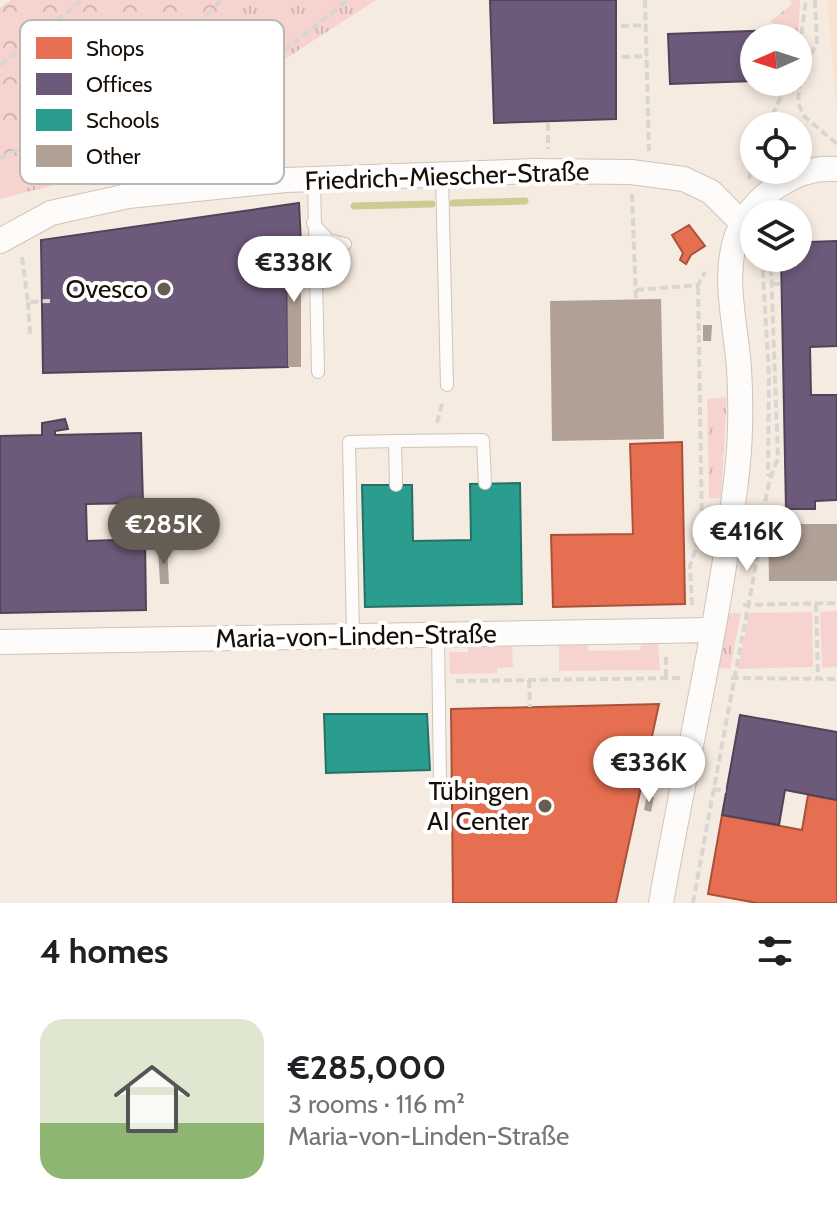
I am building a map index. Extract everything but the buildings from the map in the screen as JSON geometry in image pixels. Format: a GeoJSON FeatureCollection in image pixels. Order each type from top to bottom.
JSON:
{"type":"FeatureCollection","features":[{"type":"Feature","properties":{"kind":"street"},"geometry":{"type":"LineString","coordinates":[[762,200],[782,183],[815,169],[837,169]]}},
{"type":"Feature","properties":{"kind":"street","name":"Friedrich-Miescher-Straße"},"geometry":{"type":"LineString","coordinates":[[284,182],[442,175],[640,172],[684,179],[711,192],[740,221]]}},
{"type":"Feature","properties":{"kind":"street","name":"Friedrich-Miescher-Straße"},"geometry":{"type":"LineString","coordinates":[[9,236],[51,213],[111,200],[266,184]]}},
{"type":"Feature","properties":{"kind":"street"},"geometry":{"type":"LineString","coordinates":[[661,903],[701,680],[713,630],[739,439],[732,269],[733,249],[740,232]]}},
{"type":"Feature","properties":{"kind":"street","name":"Maria-von-Linden-Straße"},"geometry":{"type":"LineString","coordinates":[[0,642],[713,630]]}},
{"type":"Feature","properties":{"kind":"lane"},"geometry":{"type":"LineString","coordinates":[[442,175],[447,385]]}},
{"type":"Feature","properties":{"kind":"lane"},"geometry":{"type":"LineString","coordinates":[[314,179],[318,372]]}},
{"type":"Feature","properties":{"kind":"lane"},"geometry":{"type":"LineString","coordinates":[[313,223],[328,240],[345,244]]}},
{"type":"Feature","properties":{"kind":"lane"},"geometry":{"type":"LineString","coordinates":[[353,636],[349,442],[483,440],[485,483]]}},
{"type":"Feature","properties":{"kind":"lane"},"geometry":{"type":"LineString","coordinates":[[395,441],[396,485]]}},
{"type":"Feature","properties":{"kind":"lane"},"geometry":{"type":"LineString","coordinates":[[438,635],[440,784]]}},
{"type":"Feature","properties":{"kind":"path"},"geometry":{"type":"LineString","coordinates":[[57,20],[82,0]]}},
{"type":"Feature","properties":{"kind":"path"},"geometry":{"type":"LineString","coordinates":[[203,20],[221,0]]}},
{"type":"Feature","properties":{"kind":"path"},"geometry":{"type":"LineString","coordinates":[[284,51],[348,0]]}},
{"type":"Feature","properties":{"kind":"path"},"geometry":{"type":"LineString","coordinates":[[636,300],[632,197],[640,172],[647,56],[645,0]]}},
{"type":"Feature","properties":{"kind":"path"},"geometry":{"type":"LineString","coordinates":[[803,24],[806,0]]}},
{"type":"Feature","properties":{"kind":"path"},"geometry":{"type":"LineString","coordinates":[[815,0],[817,42],[800,80],[798,103],[804,116],[837,144]]}},
{"type":"Feature","properties":{"kind":"path"},"geometry":{"type":"LineString","coordinates":[[621,26],[646,25]]}},
{"type":"Feature","properties":{"kind":"path"},"geometry":{"type":"LineString","coordinates":[[0,65],[20,49]]}},
{"type":"Feature","properties":{"kind":"path"},"geometry":{"type":"LineString","coordinates":[[622,57],[647,56]]}},
{"type":"Feature","properties":{"kind":"path"},"geometry":{"type":"LineString","coordinates":[[0,158],[20,147]]}},
{"type":"Feature","properties":{"kind":"path"},"geometry":{"type":"LineString","coordinates":[[111,200],[120,184]]}},
{"type":"Feature","properties":{"kind":"path"},"geometry":{"type":"LineString","coordinates":[[632,197],[646,199]]}},
{"type":"Feature","properties":{"kind":"path"},"geometry":{"type":"LineString","coordinates":[[9,236],[28,302],[30,334]]}},
{"type":"Feature","properties":{"kind":"path"},"geometry":{"type":"LineString","coordinates":[[692,611],[690,566],[702,530],[698,285],[707,269],[732,269]]}},
{"type":"Feature","properties":{"kind":"path"},"geometry":{"type":"LineString","coordinates":[[764,272],[769,376],[768,479]]}},
{"type":"Feature","properties":{"kind":"path"},"geometry":{"type":"LineString","coordinates":[[771,272],[772,281],[781,284]]}},
{"type":"Feature","properties":{"kind":"path"},"geometry":{"type":"LineString","coordinates":[[636,290],[698,285]]}},
{"type":"Feature","properties":{"kind":"path"},"geometry":{"type":"LineString","coordinates":[[28,302],[50,301]]}},
{"type":"Feature","properties":{"kind":"path"},"geometry":{"type":"LineString","coordinates":[[432,441],[447,385]]}},
{"type":"Feature","properties":{"kind":"path"},"geometry":{"type":"LineString","coordinates":[[777,443],[785,444]]}},
{"type":"Feature","properties":{"kind":"path"},"geometry":{"type":"LineString","coordinates":[[816,603],[818,677]]}},
{"type":"Feature","properties":{"kind":"path"},"geometry":{"type":"LineString","coordinates":[[717,605],[837,603]]}},
{"type":"Feature","properties":{"kind":"path"},"geometry":{"type":"LineString","coordinates":[[439,682],[666,677],[701,680]]}},
{"type":"Feature","properties":{"kind":"path"},"geometry":{"type":"LineString","coordinates":[[732,678],[837,679]]}},
{"type":"Feature","properties":{"kind":"path"},"geometry":{"type":"LineString","coordinates":[[529,680],[530,707]]}},
{"type":"Feature","properties":{"kind":"path"},"geometry":{"type":"LineString","coordinates":[[713,789],[726,791]]}},
{"type":"Feature","properties":{"kind":"shaded area"},"geometry":{"type":"Polygon","coordinates":[[[827,0],[837,0],[837,112],[827,0]]]}},
{"type":"Feature","properties":{"kind":"green space"},"geometry":{"type":"Polygon","coordinates":[[[11,0],[247,0],[230,20],[20,20],[20,173],[0,185],[0,8],[11,0]]]}},
{"type":"Feature","properties":{"kind":"green space"},"geometry":{"type":"Polygon","coordinates":[[[247,0],[376,0],[284,60],[284,20],[230,20],[247,0]]]}},
{"type":"Feature","properties":{"kind":"green space"},"geometry":{"type":"Polygon","coordinates":[[[790,0],[800,0],[799,24],[770,22],[792,4],[790,0]]]}},
{"type":"Feature","properties":{"kind":"green space"},"geometry":{"type":"Polygon","coordinates":[[[20,173],[20,184],[58,184],[0,199],[0,185],[20,173]]]}},
{"type":"Feature","properties":{"kind":"green space"},"geometry":{"type":"Polygon","coordinates":[[[727,397],[721,498],[709,498],[707,399],[727,397]]]}},
{"type":"Feature","properties":{"kind":"green space"},"geometry":{"type":"Polygon","coordinates":[[[837,611],[837,667],[822,668],[820,612],[837,611]]]}},
{"type":"Feature","properties":{"kind":"green space"},"geometry":{"type":"Polygon","coordinates":[[[812,612],[813,667],[738,669],[749,613],[812,612]]]}},
{"type":"Feature","properties":{"kind":"green space"},"geometry":{"type":"Polygon","coordinates":[[[741,613],[730,669],[713,667],[724,614],[741,613]]]}},
{"type":"Feature","properties":{"kind":"green space"},"geometry":{"type":"Polygon","coordinates":[[[641,644],[658,644],[660,670],[559,671],[559,646],[588,645],[588,651],[640,650],[641,644]]]}},
{"type":"Feature","properties":{"kind":"green space"},"geometry":{"type":"Polygon","coordinates":[[[512,646],[513,667],[497,668],[497,673],[450,674],[449,652],[468,652],[468,647],[512,646]]]}},
{"type":"Feature","properties":{"kind":"waterway"},"geometry":{"type":"LineString","coordinates":[[453,203],[525,201]]}},
{"type":"Feature","properties":{"kind":"waterway"},"geometry":{"type":"LineString","coordinates":[[354,206],[432,204]]}},
{"type":"Feature","properties":{"kind":"place","name":"Ovesco"},"geometry":{"type":"Point","coordinates":[164,289]}},
{"type":"Feature","properties":{"kind":"place","name":"Tübingen AI Center"},"geometry":{"type":"Point","coordinates":[545,806]}}]}
